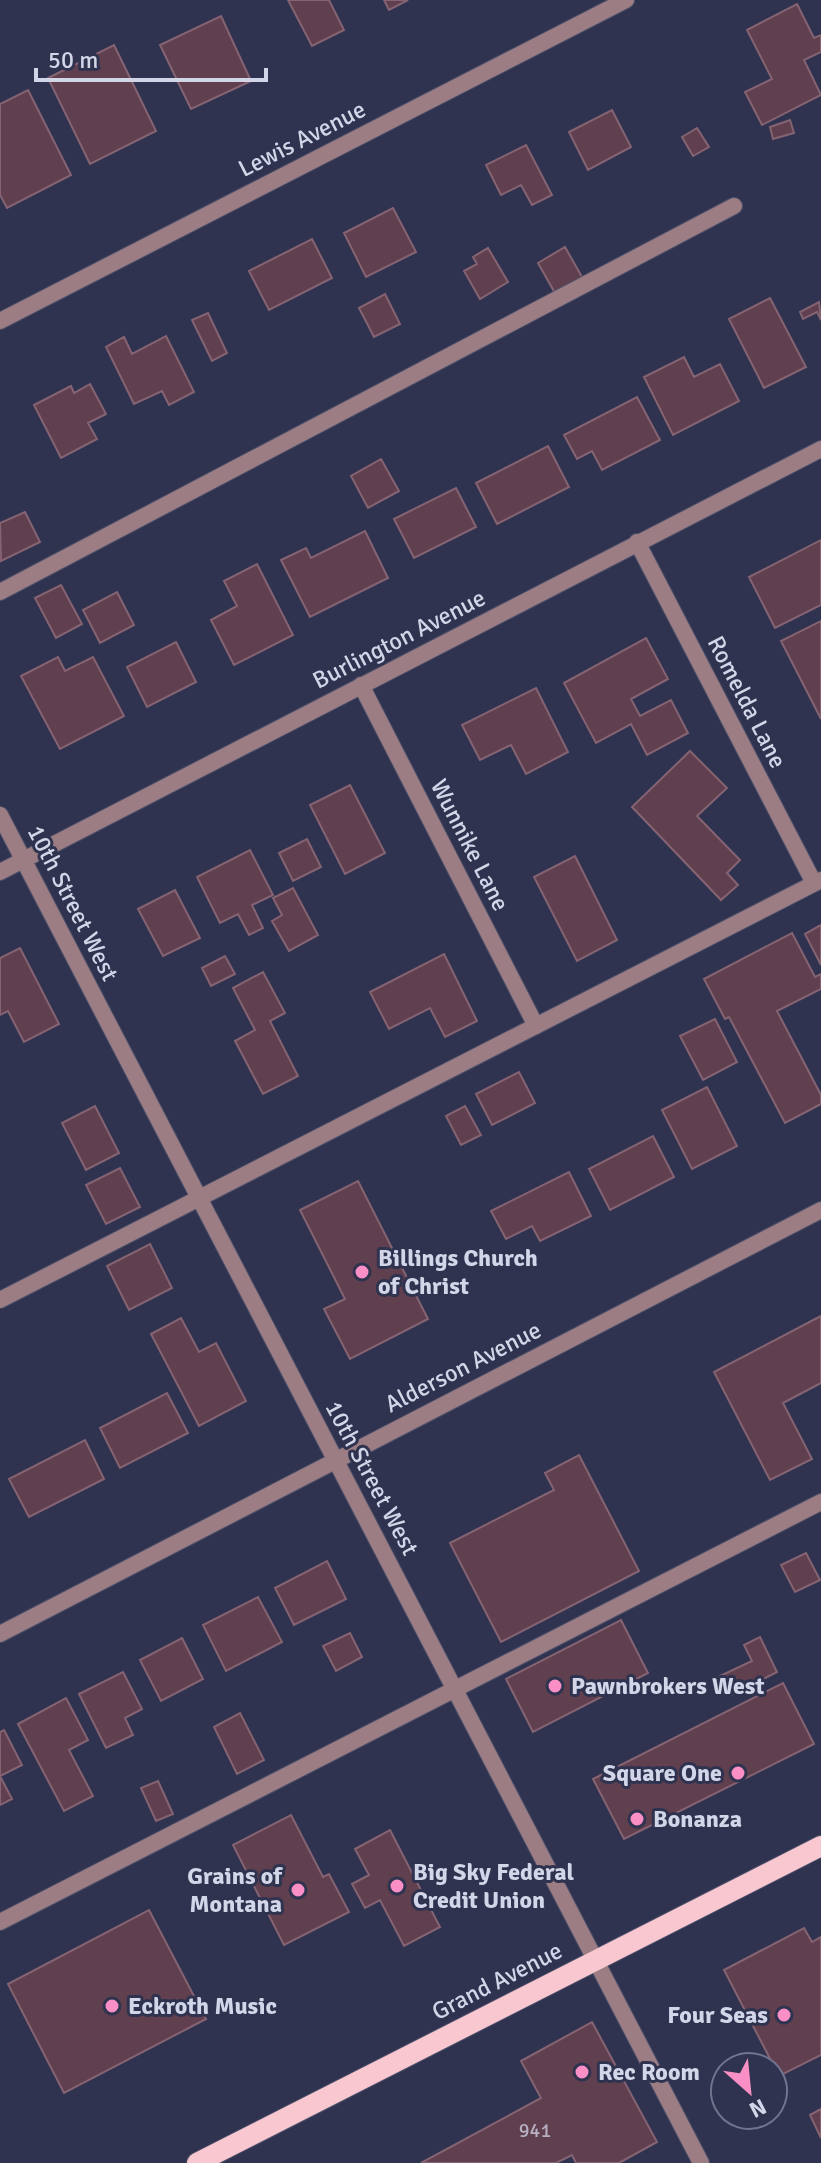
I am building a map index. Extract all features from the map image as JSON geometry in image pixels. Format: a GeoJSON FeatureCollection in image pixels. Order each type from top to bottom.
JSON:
{"type":"FeatureCollection","features":[{"type":"Feature","properties":{"kind":"main road","name":"Grand Avenue"},"geometry":{"type":"LineString","coordinates":[[197,2163],[821,1846]]}},
{"type":"Feature","properties":{"kind":"street","name":"Lewis Avenue"},"geometry":{"type":"LineString","coordinates":[[0,321],[626,0]]}},
{"type":"Feature","properties":{"kind":"street"},"geometry":{"type":"LineString","coordinates":[[0,592],[734,206]]}},
{"type":"Feature","properties":{"kind":"street","name":"Burlington Avenue"},"geometry":{"type":"LineString","coordinates":[[0,872],[821,449]]}},
{"type":"Feature","properties":{"kind":"street","name":"Romelda Lane"},"geometry":{"type":"LineString","coordinates":[[637,542],[818,882]]}},
{"type":"Feature","properties":{"kind":"street","name":"Wunnike Lane"},"geometry":{"type":"LineString","coordinates":[[361,685],[536,1026]]}},
{"type":"Feature","properties":{"kind":"street","name":"10th Street West"},"geometry":{"type":"LineString","coordinates":[[0,815],[701,2163]]}},
{"type":"Feature","properties":{"kind":"street"},"geometry":{"type":"LineString","coordinates":[[0,1300],[818,882]]}},
{"type":"Feature","properties":{"kind":"street","name":"Alderson Avenue"},"geometry":{"type":"LineString","coordinates":[[0,1634],[821,1210]]}},
{"type":"Feature","properties":{"kind":"street"},"geometry":{"type":"LineString","coordinates":[[0,1922],[821,1502]]}},
{"type":"Feature","properties":{"kind":"building"},"geometry":{"type":"Polygon","coordinates":[[[288,0],[329,0],[344,30],[312,46],[288,0]]]}},
{"type":"Feature","properties":{"kind":"building"},"geometry":{"type":"Polygon","coordinates":[[[384,0],[408,0],[389,10],[384,0]]]}},
{"type":"Feature","properties":{"kind":"building"},"geometry":{"type":"Polygon","coordinates":[[[797,4],[814,38],[821,35],[821,52],[804,60],[821,95],[762,125],[745,92],[772,79],[747,30],[797,4]]]}},
{"type":"Feature","properties":{"kind":"building"},"geometry":{"type":"Polygon","coordinates":[[[221,16],[251,81],[191,109],[160,45],[221,16]]]}},
{"type":"Feature","properties":{"kind":"building"},"geometry":{"type":"Polygon","coordinates":[[[114,45],[156,131],[90,164],[48,78],[114,45]]]}},
{"type":"Feature","properties":{"kind":"building"},"geometry":{"type":"Polygon","coordinates":[[[28,90],[71,175],[7,208],[0,195],[0,104],[28,90]]]}},
{"type":"Feature","properties":{"kind":"building"},"geometry":{"type":"Polygon","coordinates":[[[612,110],[631,147],[588,170],[569,132],[612,110]]]}},
{"type":"Feature","properties":{"kind":"building"},"geometry":{"type":"Polygon","coordinates":[[[790,120],[794,133],[773,139],[770,127],[790,120]]]}},
{"type":"Feature","properties":{"kind":"building"},"geometry":{"type":"Polygon","coordinates":[[[697,128],[709,147],[693,156],[682,137],[697,128]]]}},
{"type":"Feature","properties":{"kind":"building"},"geometry":{"type":"Polygon","coordinates":[[[526,145],[552,195],[532,205],[521,185],[501,195],[486,165],[526,145]]]}},
{"type":"Feature","properties":{"kind":"building"},"geometry":{"type":"Polygon","coordinates":[[[393,208],[416,252],[366,277],[344,233],[393,208]]]}},
{"type":"Feature","properties":{"kind":"building"},"geometry":{"type":"Polygon","coordinates":[[[312,239],[332,278],[269,310],[249,271],[312,239]]]}},
{"type":"Feature","properties":{"kind":"building"},"geometry":{"type":"Polygon","coordinates":[[[565,247],[582,277],[555,293],[538,263],[565,247]]]}},
{"type":"Feature","properties":{"kind":"building"},"geometry":{"type":"Polygon","coordinates":[[[488,248],[508,282],[480,299],[464,271],[477,264],[473,257],[488,248]]]}},
{"type":"Feature","properties":{"kind":"building"},"geometry":{"type":"Polygon","coordinates":[[[385,294],[400,324],[374,337],[359,308],[385,294]]]}},
{"type":"Feature","properties":{"kind":"building"},"geometry":{"type":"Polygon","coordinates":[[[770,298],[806,367],[764,388],[729,319],[770,298]]]}},
{"type":"Feature","properties":{"kind":"building"},"geometry":{"type":"Polygon","coordinates":[[[819,302],[821,320],[817,312],[803,319],[800,312],[819,302]]]}},
{"type":"Feature","properties":{"kind":"building"},"geometry":{"type":"Polygon","coordinates":[[[208,313],[227,353],[212,361],[192,320],[208,313]]]}},
{"type":"Feature","properties":{"kind":"building"},"geometry":{"type":"Polygon","coordinates":[[[166,336],[194,392],[169,405],[162,391],[134,404],[106,347],[124,337],[132,354],[166,336]]]}},
{"type":"Feature","properties":{"kind":"building"},"geometry":{"type":"Polygon","coordinates":[[[684,357],[694,377],[720,364],[739,401],[673,435],[644,377],[684,357]]]}},
{"type":"Feature","properties":{"kind":"building"},"geometry":{"type":"Polygon","coordinates":[[[90,384],[106,414],[88,423],[97,439],[61,458],[34,405],[71,386],[74,393],[90,384]]]}},
{"type":"Feature","properties":{"kind":"building"},"geometry":{"type":"Polygon","coordinates":[[[637,397],[660,440],[602,470],[592,451],[577,459],[564,435],[637,397]]]}},
{"type":"Feature","properties":{"kind":"building"},"geometry":{"type":"Polygon","coordinates":[[[548,446],[569,487],[497,524],[476,483],[548,446]]]}},
{"type":"Feature","properties":{"kind":"building"},"geometry":{"type":"Polygon","coordinates":[[[381,459],[399,491],[368,508],[351,476],[381,459]]]}},
{"type":"Feature","properties":{"kind":"building"},"geometry":{"type":"Polygon","coordinates":[[[456,488],[476,527],[414,558],[394,519],[456,488]]]}},
{"type":"Feature","properties":{"kind":"building"},"geometry":{"type":"Polygon","coordinates":[[[25,512],[40,542],[1,561],[0,523],[25,512]]]}},
{"type":"Feature","properties":{"kind":"building"},"geometry":{"type":"Polygon","coordinates":[[[365,531],[388,578],[310,617],[281,560],[306,548],[311,558],[365,531]]]}},
{"type":"Feature","properties":{"kind":"building"},"geometry":{"type":"Polygon","coordinates":[[[821,540],[821,605],[775,628],[749,577],[821,540]]]}},
{"type":"Feature","properties":{"kind":"building"},"geometry":{"type":"Polygon","coordinates":[[[257,564],[293,635],[234,665],[211,620],[237,606],[224,581],[257,564]]]}},
{"type":"Feature","properties":{"kind":"building"},"geometry":{"type":"Polygon","coordinates":[[[61,585],[82,624],[56,638],[35,598],[61,585]]]}},
{"type":"Feature","properties":{"kind":"building"},"geometry":{"type":"Polygon","coordinates":[[[117,592],[134,625],[100,643],[83,610],[117,592]]]}},
{"type":"Feature","properties":{"kind":"building"},"geometry":{"type":"Polygon","coordinates":[[[821,621],[821,719],[781,641],[821,621]]]}},
{"type":"Feature","properties":{"kind":"building"},"geometry":{"type":"Polygon","coordinates":[[[646,638],[668,679],[631,699],[640,716],[671,700],[688,733],[647,755],[631,724],[596,743],[564,683],[646,638]]]}},
{"type":"Feature","properties":{"kind":"building"},"geometry":{"type":"Polygon","coordinates":[[[176,642],[196,682],[147,707],[127,667],[176,642]]]}},
{"type":"Feature","properties":{"kind":"building"},"geometry":{"type":"Polygon","coordinates":[[[58,657],[65,671],[93,657],[124,716],[60,749],[21,676],[58,657]]]}},
{"type":"Feature","properties":{"kind":"building"},"geometry":{"type":"Polygon","coordinates":[[[536,688],[568,752],[526,774],[511,745],[480,760],[462,725],[536,688]]]}},
{"type":"Feature","properties":{"kind":"building"},"geometry":{"type":"Polygon","coordinates":[[[690,751],[727,788],[697,816],[740,860],[727,873],[738,885],[721,900],[632,807],[690,751]]]}},
{"type":"Feature","properties":{"kind":"building"},"geometry":{"type":"Polygon","coordinates":[[[350,785],[385,853],[345,874],[310,805],[350,785]]]}},
{"type":"Feature","properties":{"kind":"building"},"geometry":{"type":"Polygon","coordinates":[[[307,839],[321,867],[293,881],[279,853],[307,839]]]}},
{"type":"Feature","properties":{"kind":"building"},"geometry":{"type":"Polygon","coordinates":[[[250,850],[273,895],[252,905],[263,928],[249,935],[238,914],[220,923],[197,877],[250,850]]]}},
{"type":"Feature","properties":{"kind":"building"},"geometry":{"type":"Polygon","coordinates":[[[575,856],[617,940],[577,961],[534,877],[575,856]]]}},
{"type":"Feature","properties":{"kind":"building"},"geometry":{"type":"Polygon","coordinates":[[[293,888],[318,935],[289,951],[272,921],[282,915],[273,898],[293,888]]]}},
{"type":"Feature","properties":{"kind":"building"},"geometry":{"type":"Polygon","coordinates":[[[175,890],[200,938],[163,956],[138,909],[175,890]]]}},
{"type":"Feature","properties":{"kind":"building"},"geometry":{"type":"Polygon","coordinates":[[[821,925],[821,965],[805,934],[821,925]]]}},
{"type":"Feature","properties":{"kind":"building"},"geometry":{"type":"Polygon","coordinates":[[[792,933],[815,977],[821,974],[821,989],[777,1011],[821,1095],[821,1104],[785,1123],[729,1017],[725,1019],[704,979],[792,933]]]}},
{"type":"Feature","properties":{"kind":"building"},"geometry":{"type":"Polygon","coordinates":[[[20,948],[59,1024],[24,1042],[8,1011],[0,1015],[0,958],[20,948]]]}},
{"type":"Feature","properties":{"kind":"building"},"geometry":{"type":"Polygon","coordinates":[[[444,954],[477,1021],[445,1037],[430,1008],[389,1029],[370,992],[444,954]]]}},
{"type":"Feature","properties":{"kind":"building"},"geometry":{"type":"Polygon","coordinates":[[[225,956],[235,974],[211,986],[202,968],[225,956]]]}},
{"type":"Feature","properties":{"kind":"building"},"geometry":{"type":"Polygon","coordinates":[[[263,972],[285,1013],[270,1021],[298,1076],[263,1094],[235,1041],[255,1030],[233,988],[263,972]]]}},
{"type":"Feature","properties":{"kind":"building"},"geometry":{"type":"Polygon","coordinates":[[[715,1019],[737,1062],[703,1080],[680,1036],[715,1019]]]}},
{"type":"Feature","properties":{"kind":"building"},"geometry":{"type":"Polygon","coordinates":[[[519,1072],[535,1103],[492,1125],[476,1094],[519,1072]]]}},
{"type":"Feature","properties":{"kind":"building"},"geometry":{"type":"Polygon","coordinates":[[[707,1087],[737,1146],[692,1169],[662,1110],[707,1087]]]}},
{"type":"Feature","properties":{"kind":"building"},"geometry":{"type":"Polygon","coordinates":[[[95,1106],[119,1153],[86,1170],[62,1123],[95,1106]]]}},
{"type":"Feature","properties":{"kind":"building"},"geometry":{"type":"Polygon","coordinates":[[[465,1106],[481,1135],[461,1145],[446,1116],[465,1106]]]}},
{"type":"Feature","properties":{"kind":"building"},"geometry":{"type":"Polygon","coordinates":[[[653,1136],[674,1177],[610,1210],[589,1169],[653,1136]]]}},
{"type":"Feature","properties":{"kind":"building"},"geometry":{"type":"Polygon","coordinates":[[[120,1168],[140,1207],[106,1224],[86,1185],[120,1168]]]}},
{"type":"Feature","properties":{"kind":"building"},"geometry":{"type":"Polygon","coordinates":[[[569,1172],[591,1216],[540,1241],[532,1226],[506,1239],[491,1211],[569,1172]]]}},
{"type":"Feature","properties":{"kind":"building"},"geometry":{"type":"Polygon","coordinates":[[[358,1181],[428,1319],[350,1359],[324,1309],[345,1299],[300,1210],[358,1181]]]}},
{"type":"Feature","properties":{"kind":"building"},"geometry":{"type":"Polygon","coordinates":[[[150,1244],[172,1288],[129,1310],[107,1266],[150,1244]]]}},
{"type":"Feature","properties":{"kind":"building"},"geometry":{"type":"Polygon","coordinates":[[[821,1316],[821,1383],[783,1403],[812,1459],[770,1480],[714,1372],[821,1316]]]}},
{"type":"Feature","properties":{"kind":"building"},"geometry":{"type":"Polygon","coordinates":[[[181,1318],[199,1352],[216,1343],[246,1401],[199,1426],[151,1334],[181,1318]]]}},
{"type":"Feature","properties":{"kind":"building"},"geometry":{"type":"Polygon","coordinates":[[[167,1393],[188,1433],[120,1468],[100,1428],[167,1393]]]}},
{"type":"Feature","properties":{"kind":"building"},"geometry":{"type":"Polygon","coordinates":[[[85,1440],[104,1479],[29,1517],[9,1479],[85,1440]]]}},
{"type":"Feature","properties":{"kind":"building"},"geometry":{"type":"Polygon","coordinates":[[[579,1455],[639,1571],[501,1642],[450,1543],[554,1490],[545,1473],[579,1455]]]}},
{"type":"Feature","properties":{"kind":"building"},"geometry":{"type":"Polygon","coordinates":[[[806,1553],[820,1580],[795,1592],[781,1565],[806,1553]]]}},
{"type":"Feature","properties":{"kind":"building"},"geometry":{"type":"Polygon","coordinates":[[[327,1561],[346,1599],[294,1625],[275,1588],[327,1561]]]}},
{"type":"Feature","properties":{"kind":"building"},"geometry":{"type":"Polygon","coordinates":[[[258,1597],[282,1642],[226,1671],[203,1625],[258,1597]]]}},
{"type":"Feature","properties":{"kind":"building"},"geometry":{"type":"Polygon","coordinates":[[[621,1620],[648,1673],[533,1732],[506,1679],[621,1620]]]}},
{"type":"Feature","properties":{"kind":"building"},"geometry":{"type":"Polygon","coordinates":[[[350,1633],[362,1657],[336,1671],[323,1646],[350,1633]]]}},
{"type":"Feature","properties":{"kind":"building"},"geometry":{"type":"Polygon","coordinates":[[[760,1637],[777,1672],[730,1696],[720,1676],[752,1661],[744,1645],[760,1637]]]}},
{"type":"Feature","properties":{"kind":"building"},"geometry":{"type":"Polygon","coordinates":[[[182,1638],[203,1679],[161,1701],[140,1660],[182,1638]]]}},
{"type":"Feature","properties":{"kind":"building"},"geometry":{"type":"Polygon","coordinates":[[[123,1672],[142,1709],[125,1718],[133,1735],[106,1748],[79,1694],[123,1672]]]}},
{"type":"Feature","properties":{"kind":"building"},"geometry":{"type":"Polygon","coordinates":[[[783,1683],[814,1744],[624,1839],[593,1779],[783,1683]]]}},
{"type":"Feature","properties":{"kind":"building"},"geometry":{"type":"Polygon","coordinates":[[[66,1698],[88,1740],[69,1750],[93,1796],[64,1811],[18,1724],[66,1698]]]}},
{"type":"Feature","properties":{"kind":"building"},"geometry":{"type":"Polygon","coordinates":[[[240,1713],[264,1760],[237,1774],[214,1727],[240,1713]]]}},
{"type":"Feature","properties":{"kind":"building"},"geometry":{"type":"Polygon","coordinates":[[[4,1730],[22,1765],[0,1776],[0,1732],[4,1730]]]}},
{"type":"Feature","properties":{"kind":"building"},"geometry":{"type":"Polygon","coordinates":[[[0,1776],[12,1799],[0,1805],[0,1776]]]}},
{"type":"Feature","properties":{"kind":"building"},"geometry":{"type":"Polygon","coordinates":[[[158,1781],[173,1814],[156,1821],[141,1788],[158,1781]]]}},
{"type":"Feature","properties":{"kind":"building"},"geometry":{"type":"Polygon","coordinates":[[[291,1815],[323,1877],[329,1874],[349,1912],[284,1945],[233,1845],[291,1815]]]}},
{"type":"Feature","properties":{"kind":"building"},"geometry":{"type":"Polygon","coordinates":[[[390,1830],[440,1927],[404,1946],[380,1900],[365,1908],[352,1884],[369,1875],[355,1849],[390,1830]]]}},
{"type":"Feature","properties":{"kind":"building"},"geometry":{"type":"Polygon","coordinates":[[[149,1910],[206,2019],[64,2093],[8,1984],[149,1910]]]}},
{"type":"Feature","properties":{"kind":"building","name":"Four Seas"},"geometry":{"type":"Polygon","coordinates":[[[804,1928],[812,1942],[821,1937],[821,2055],[789,2071],[789,2051],[766,2051],[724,1970],[804,1928]]]}},
{"type":"Feature","properties":{"kind":"building"},"geometry":{"type":"Polygon","coordinates":[[[592,2022],[657,2142],[619,2163],[576,2163],[572,2155],[556,2163],[421,2163],[541,2098],[521,2061],[592,2022]]]}},
{"type":"Feature","properties":{"kind":"building"},"geometry":{"type":"Polygon","coordinates":[[[821,2109],[821,2138],[810,2115],[821,2109]]]}},
{"type":"Feature","properties":{"kind":"place","name":"Billings Church of Christ"},"geometry":{"type":"Point","coordinates":[362,1272]}},
{"type":"Feature","properties":{"kind":"place","name":"Pawnbrokers West"},"geometry":{"type":"Point","coordinates":[555,1686]}},
{"type":"Feature","properties":{"kind":"place","name":"Square One"},"geometry":{"type":"Point","coordinates":[738,1773]}},
{"type":"Feature","properties":{"kind":"place","name":"Bonanza"},"geometry":{"type":"Point","coordinates":[637,1819]}},
{"type":"Feature","properties":{"kind":"place","name":"Big Sky Federal Credit Union"},"geometry":{"type":"Point","coordinates":[397,1886]}},
{"type":"Feature","properties":{"kind":"place","name":"Grains of Montana"},"geometry":{"type":"Point","coordinates":[298,1890]}},
{"type":"Feature","properties":{"kind":"place","name":"Eckroth Music"},"geometry":{"type":"Point","coordinates":[112,2006]}},
{"type":"Feature","properties":{"kind":"place","name":"Four Seas"},"geometry":{"type":"Point","coordinates":[784,2015]}},
{"type":"Feature","properties":{"kind":"place","name":"Rec Room"},"geometry":{"type":"Point","coordinates":[582,2072]}}]}
